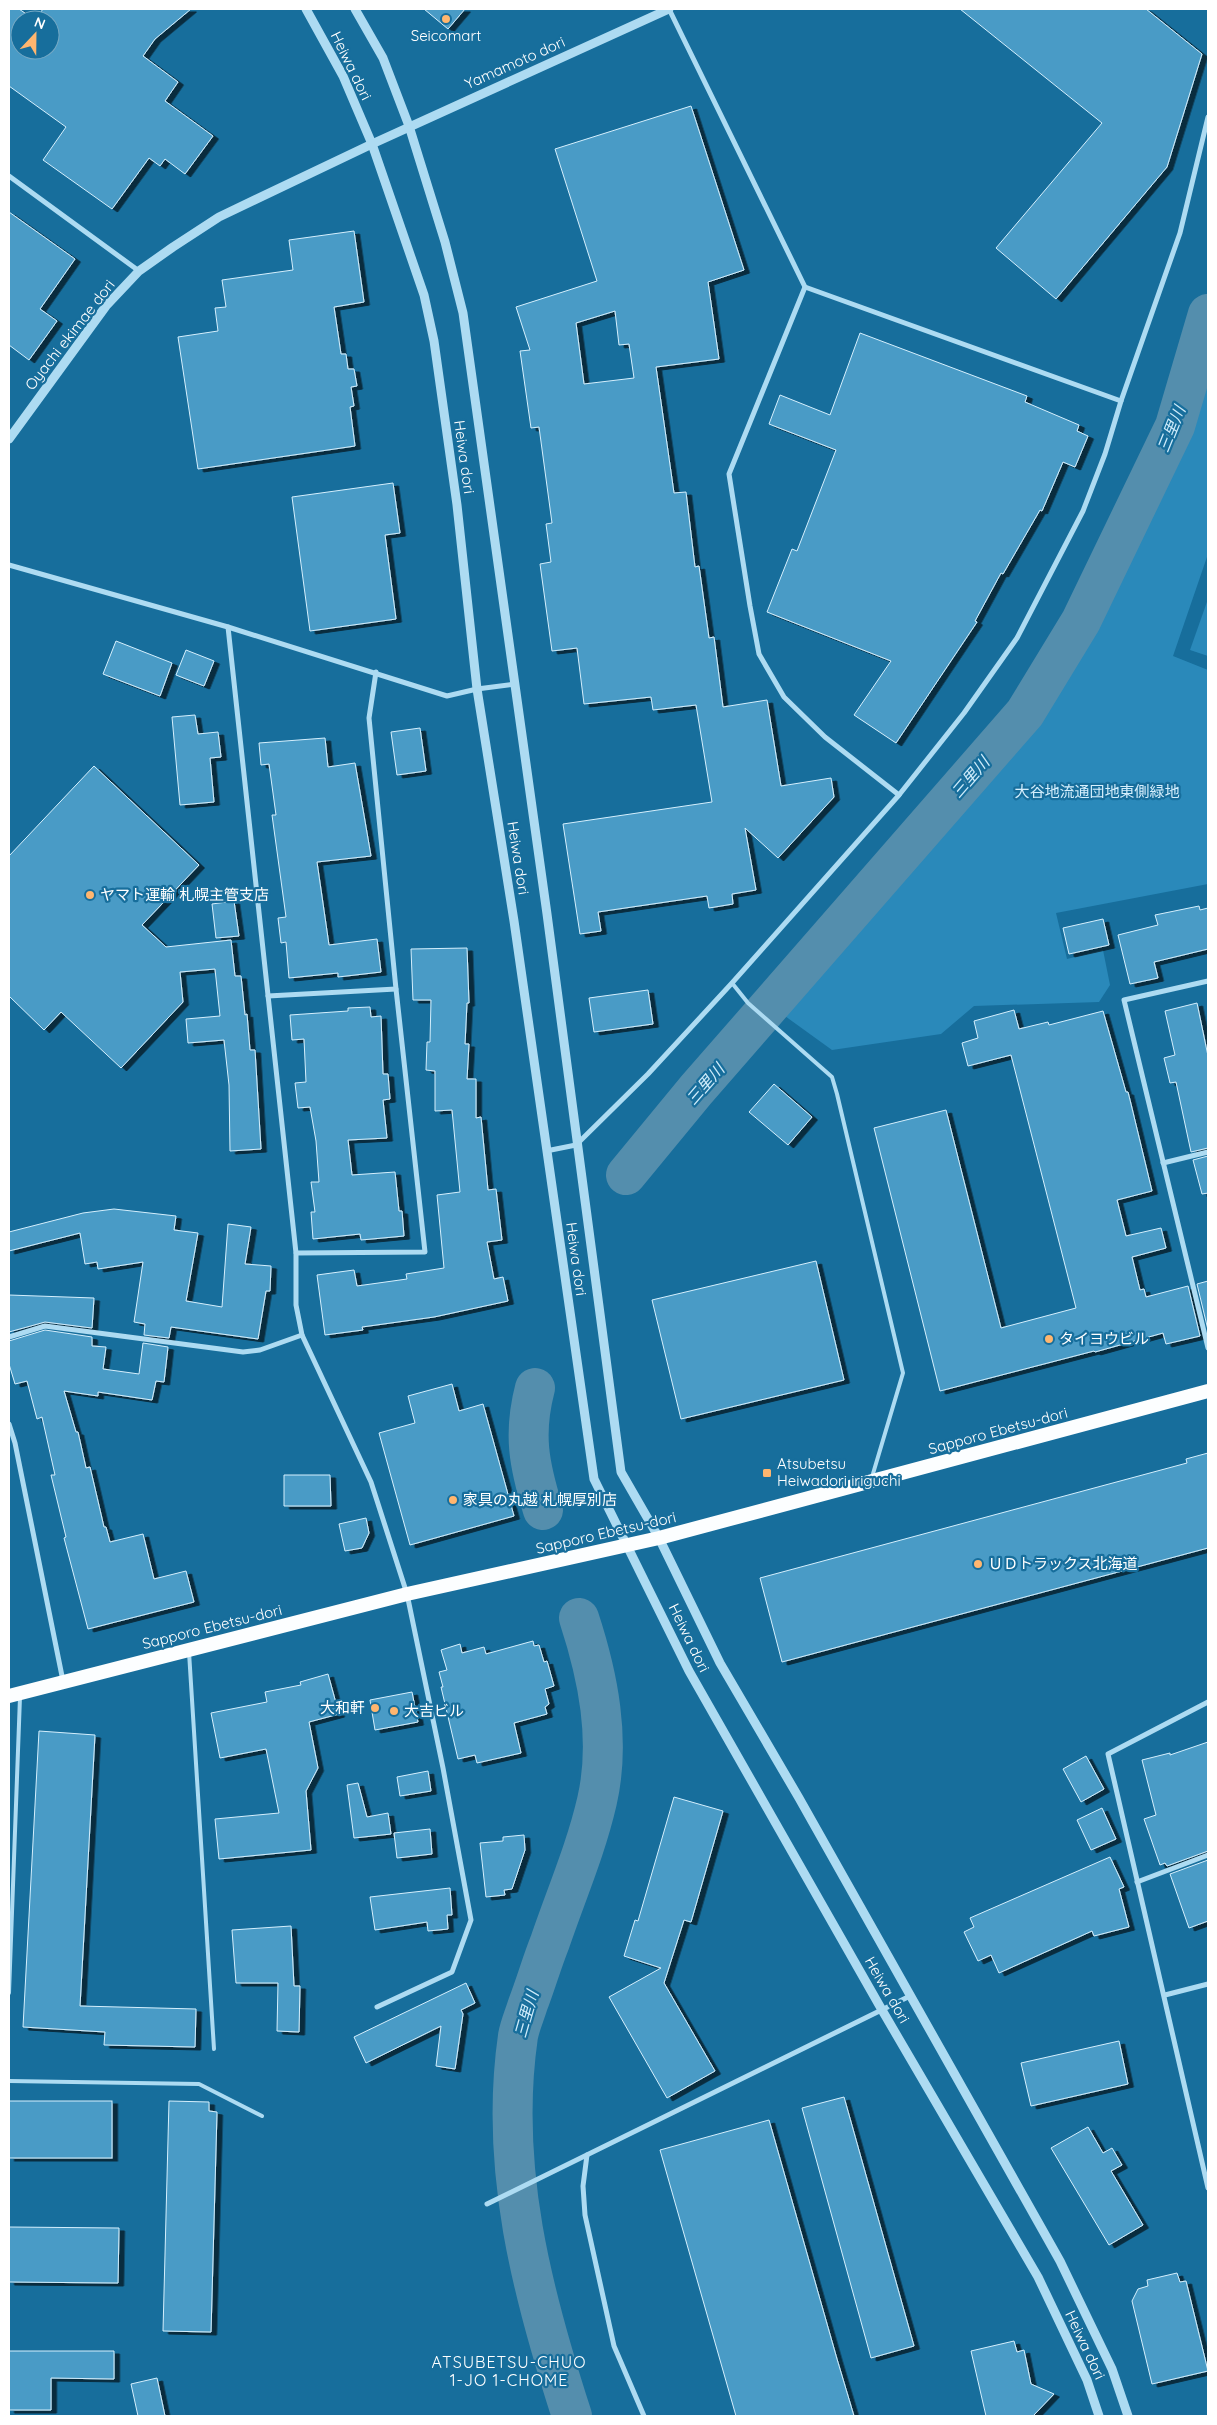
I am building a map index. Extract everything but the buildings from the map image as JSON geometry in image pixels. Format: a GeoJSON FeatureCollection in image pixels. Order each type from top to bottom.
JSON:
{"type":"FeatureCollection","features":[{"type":"Feature","properties":{"kind":"highway","name":"Sapporo Ebetsu-dori"},"geometry":{"type":"LineString","coordinates":[[14,1694],[407,1594],[660,1538],[1208,1391]]}},
{"type":"Feature","properties":{"kind":"street","name":"Heiwa dori"},"geometry":{"type":"LineString","coordinates":[[306,9],[343,76],[372,144],[424,295],[434,341],[457,505],[477,689],[514,921],[594,1479],[689,1671],[882,2010],[1038,2277],[1087,2380],[1098,2416]]}},
{"type":"Feature","properties":{"kind":"street","name":"Heiwa dori"},"geometry":{"type":"LineString","coordinates":[[355,9],[383,58],[409,126],[445,242],[463,313],[516,684],[621,1472],[660,1538],[720,1664],[1060,2261],[1112,2369],[1128,2416]]}},
{"type":"Feature","properties":{"kind":"street","name":"Yamamoto dori"},"geometry":{"type":"LineString","coordinates":[[372,144],[669,9]]}},
{"type":"Feature","properties":{"kind":"street"},"geometry":{"type":"LineString","coordinates":[[669,9],[805,287],[1121,401]]}},
{"type":"Feature","properties":{"kind":"street"},"geometry":{"type":"LineString","coordinates":[[546,1151],[576,1145],[648,1074],[732,983],[899,795],[964,713],[1017,638],[1083,511],[1105,454],[1121,401],[1180,232],[1208,117]]}},
{"type":"Feature","properties":{"kind":"street","name":"Oyachi ekimae dori"},"geometry":{"type":"LineString","coordinates":[[9,439],[100,313],[140,271],[219,217],[372,144]]}},
{"type":"Feature","properties":{"kind":"street"},"geometry":{"type":"LineString","coordinates":[[9,176],[140,271]]}},
{"type":"Feature","properties":{"kind":"street"},"geometry":{"type":"LineString","coordinates":[[805,287],[729,474],[750,606],[759,654],[784,696],[825,737],[899,795]]}},
{"type":"Feature","properties":{"kind":"street"},"geometry":{"type":"LineString","coordinates":[[9,566],[228,628],[376,672],[447,696],[477,689],[516,684]]}},
{"type":"Feature","properties":{"kind":"street"},"geometry":{"type":"LineString","coordinates":[[228,628],[296,1253],[296,1305],[302,1335],[372,1482],[407,1594],[443,1768],[471,1920],[452,1972],[377,2007]]}},
{"type":"Feature","properties":{"kind":"street"},"geometry":{"type":"LineString","coordinates":[[296,1253],[425,1252],[369,718],[376,672]]}},
{"type":"Feature","properties":{"kind":"street"},"geometry":{"type":"LineString","coordinates":[[1208,981],[1124,1000],[1208,1348]]}},
{"type":"Feature","properties":{"kind":"street"},"geometry":{"type":"LineString","coordinates":[[268,996],[396,989]]}},
{"type":"Feature","properties":{"kind":"street"},"geometry":{"type":"LineString","coordinates":[[1164,1163],[1208,1152]]}},
{"type":"Feature","properties":{"kind":"street"},"geometry":{"type":"LineString","coordinates":[[9,1337],[45,1326],[243,1352],[260,1350],[302,1335]]}},
{"type":"Feature","properties":{"kind":"street"},"geometry":{"type":"LineString","coordinates":[[9,1424],[15,1443],[63,1681]]}},
{"type":"Feature","properties":{"kind":"street"},"geometry":{"type":"LineString","coordinates":[[1208,1702],[1108,1754],[1208,2188]]}},
{"type":"Feature","properties":{"kind":"street"},"geometry":{"type":"LineString","coordinates":[[1137,1882],[1208,1855]]}},
{"type":"Feature","properties":{"kind":"street"},"geometry":{"type":"LineString","coordinates":[[1165,1995],[1208,1984]]}},
{"type":"Feature","properties":{"kind":"street"},"geometry":{"type":"LineString","coordinates":[[487,2204],[910,1996]]}},
{"type":"Feature","properties":{"kind":"street"},"geometry":{"type":"LineString","coordinates":[[586,2155],[583,2186],[585,2215],[614,2346],[644,2416]]}},
{"type":"Feature","properties":{"kind":"lane"},"geometry":{"type":"LineString","coordinates":[[732,983],[748,1003],[832,1076],[903,1373],[871,1482]]}},
{"type":"Feature","properties":{"kind":"lane"},"geometry":{"type":"LineString","coordinates":[[189,1649],[214,2049]]}},
{"type":"Feature","properties":{"kind":"lane"},"geometry":{"type":"LineString","coordinates":[[9,1993],[14,1694]]}},
{"type":"Feature","properties":{"kind":"lane"},"geometry":{"type":"LineString","coordinates":[[9,2081],[199,2084],[262,2116]]}},
{"type":"Feature","properties":{"kind":"green space","name":"大谷地流通団地東側緑地"},"geometry":{"type":"Polygon","coordinates":[[[1208,345],[1208,554],[1173,656],[1208,670],[1208,884],[1056,913],[1067,959],[1103,950],[1110,985],[1099,1002],[974,1006],[941,1034],[832,1050],[778,1011],[1086,627],[1164,481],[1208,345]]]}},
{"type":"Feature","properties":{"kind":"green space"},"geometry":{"type":"Polygon","coordinates":[[[1208,599],[1208,656],[1190,650],[1208,599]]]}},
{"type":"Feature","properties":{"kind":"waterway","name":"三里川"},"geometry":{"type":"LineString","coordinates":[[626,1175],[696,1090],[1025,713],[1081,621],[1175,426],[1208,314]]}},
{"type":"Feature","properties":{"kind":"waterway","name":"三里川"},"geometry":{"type":"LineString","coordinates":[[535,1388],[529,1420],[529,1449],[534,1478],[543,1510]]}},
{"type":"Feature","properties":{"kind":"waterway","name":"三里川"},"geometry":{"type":"LineString","coordinates":[[572,2416],[544,2323],[523,2229],[516,2181],[513,2085],[519,2032],[587,1837],[601,1778],[603,1755],[597,1685],[579,1618]]}},
{"type":"Feature","properties":{"kind":"place","name":"Seicomart"},"geometry":{"type":"Point","coordinates":[446,19]}},
{"type":"Feature","properties":{"kind":"place","name":"ヤマト運輸 札幌主管支店"},"geometry":{"type":"Point","coordinates":[90,895]}},
{"type":"Feature","properties":{"kind":"place","name":"タイヨウビル"},"geometry":{"type":"Point","coordinates":[1049,1339]}},
{"type":"Feature","properties":{"kind":"place","name":"Atsubetsu Heiwadori iriguchi"},"geometry":{"type":"Point","coordinates":[767,1473]}},
{"type":"Feature","properties":{"kind":"place","name":"家具の丸越 札幌厚別店"},"geometry":{"type":"Point","coordinates":[453,1500]}},
{"type":"Feature","properties":{"kind":"place","name":"ＵＤトラックス北海道"},"geometry":{"type":"Point","coordinates":[978,1564]}},
{"type":"Feature","properties":{"kind":"place","name":"大和軒"},"geometry":{"type":"Point","coordinates":[375,1708]}},
{"type":"Feature","properties":{"kind":"place","name":"大吉ビル"},"geometry":{"type":"Point","coordinates":[394,1711]}},
{"type":"Feature","properties":{"kind":"district","name":"ATSUBETSU-CHUO 1-JO 1-CHOME"},"geometry":{"type":"Point","coordinates":[509,2371]}}]}
